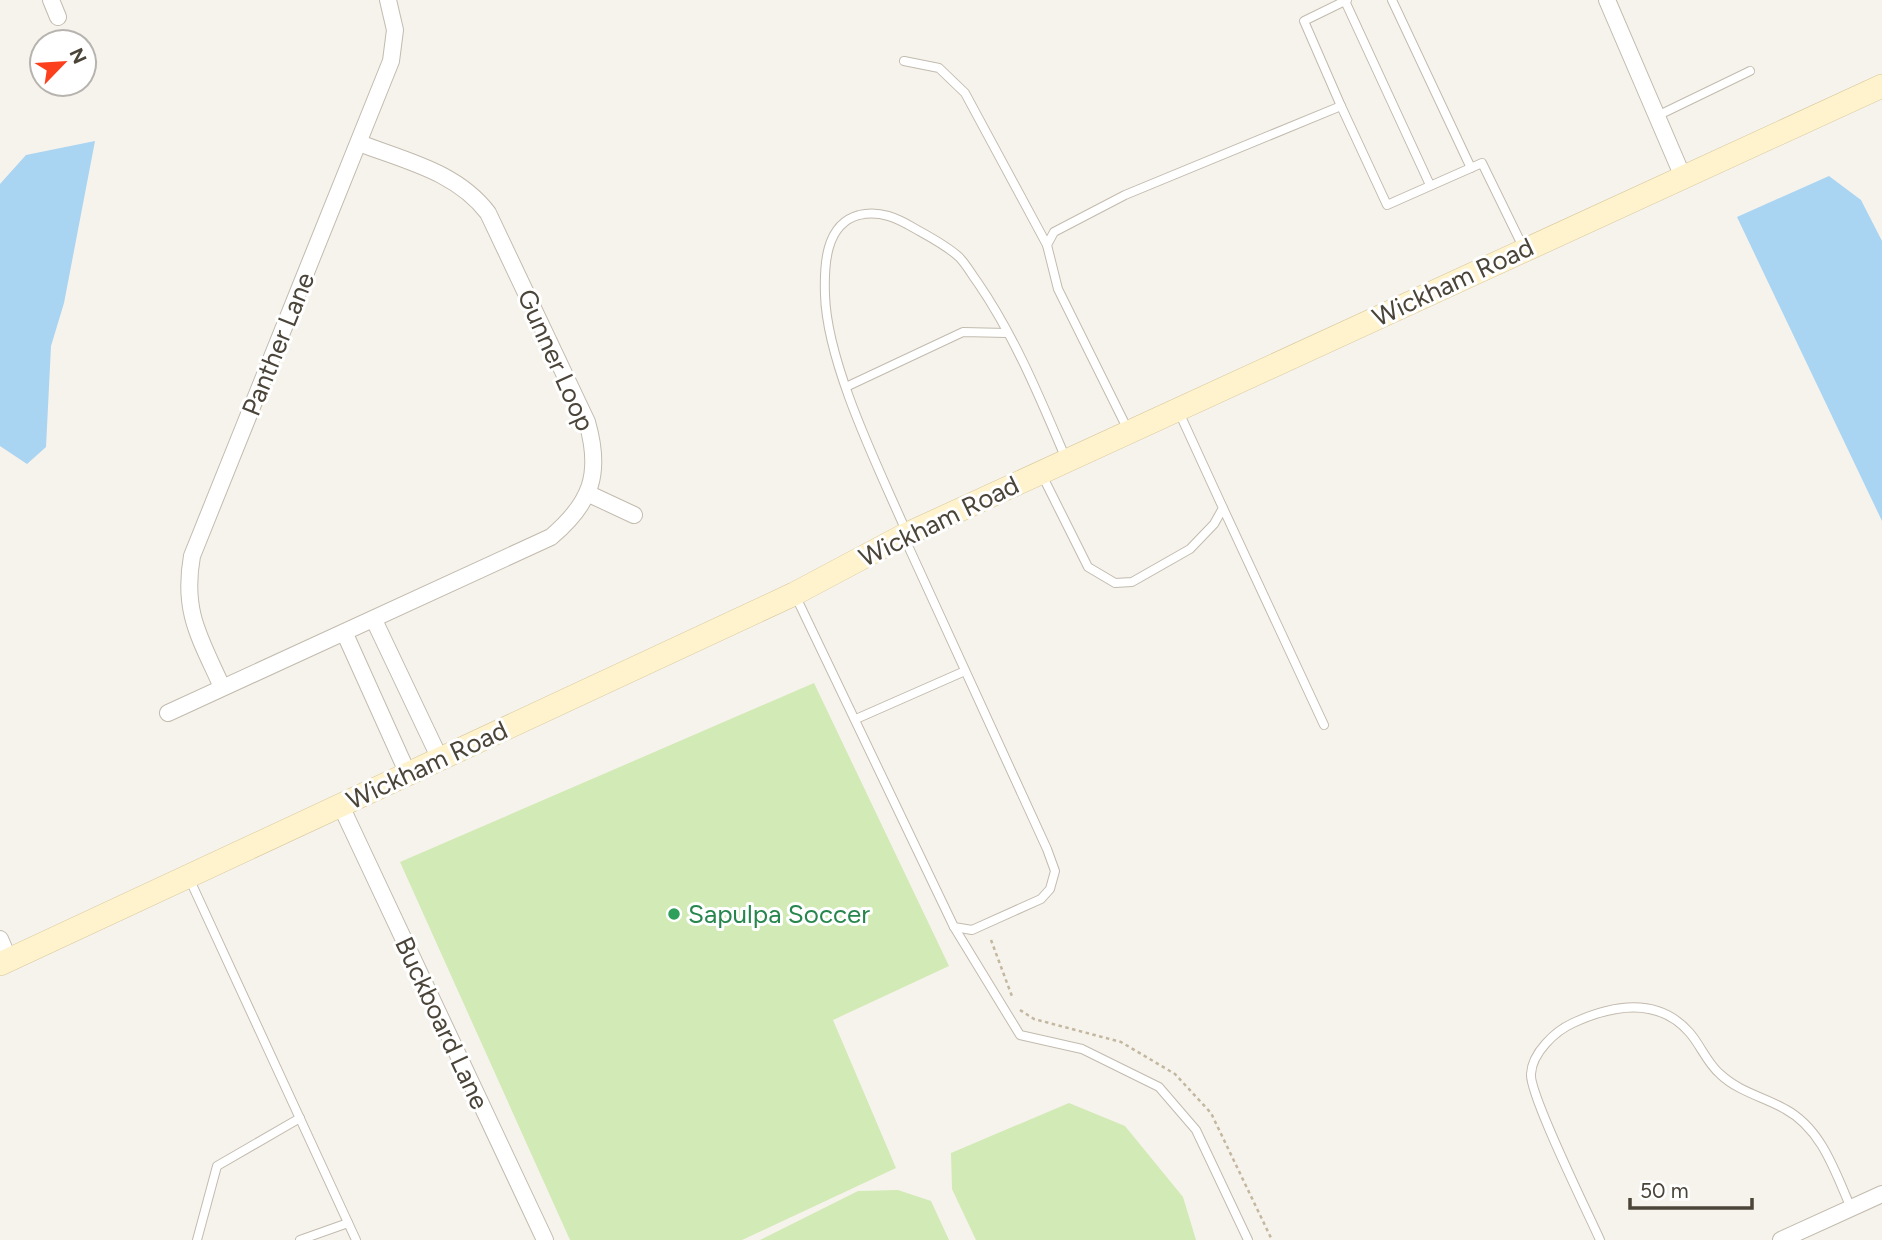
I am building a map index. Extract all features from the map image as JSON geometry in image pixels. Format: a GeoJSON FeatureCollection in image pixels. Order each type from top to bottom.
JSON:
{"type":"FeatureCollection","features":[{"type":"Feature","properties":{"kind":"street"},"geometry":{"type":"LineString","coordinates":[[51,0],[58,17]]}},
{"type":"Feature","properties":{"kind":"street","name":"Panther Lane"},"geometry":{"type":"LineString","coordinates":[[222,687],[194,623],[188,601],[192,556],[359,143],[394,45],[393,15],[388,0]]}},
{"type":"Feature","properties":{"kind":"street"},"geometry":{"type":"LineString","coordinates":[[1607,0],[1684,177]]}},
{"type":"Feature","properties":{"kind":"street","name":"Wickham Road"},"geometry":{"type":"LineString","coordinates":[[3,954],[188,876],[341,806],[794,594],[905,535],[1524,248],[1882,86]]}},
{"type":"Feature","properties":{"kind":"street","name":"Gunner Loop"},"geometry":{"type":"LineString","coordinates":[[168,713],[345,634],[551,537],[570,521],[589,494],[594,460],[587,422],[488,214],[477,198],[444,175],[359,143]]}},
{"type":"Feature","properties":{"kind":"street"},"geometry":{"type":"LineString","coordinates":[[589,494],[634,515]]}},
{"type":"Feature","properties":{"kind":"street"},"geometry":{"type":"LineString","coordinates":[[374,620],[440,759]]}},
{"type":"Feature","properties":{"kind":"street"},"geometry":{"type":"LineString","coordinates":[[345,634],[408,774]]}},
{"type":"Feature","properties":{"kind":"street","name":"Buckboard Lane"},"geometry":{"type":"LineString","coordinates":[[341,806],[545,1240]]}},
{"type":"Feature","properties":{"kind":"street"},"geometry":{"type":"LineString","coordinates":[[1781,1240],[1882,1194]]}},
{"type":"Feature","properties":{"kind":"lane"},"geometry":{"type":"LineString","coordinates":[[1430,185],[1346,0],[1304,21],[1387,205],[1482,163],[1524,248]]}},
{"type":"Feature","properties":{"kind":"lane"},"geometry":{"type":"LineString","coordinates":[[1392,0],[1471,168]]}},
{"type":"Feature","properties":{"kind":"lane"},"geometry":{"type":"LineString","coordinates":[[904,61],[939,68],[965,93],[1047,245],[1058,289],[1129,432]]}},
{"type":"Feature","properties":{"kind":"lane"},"geometry":{"type":"LineString","coordinates":[[1657,116],[1750,71]]}},
{"type":"Feature","properties":{"kind":"lane"},"geometry":{"type":"LineString","coordinates":[[1047,245],[1055,232],[1125,195],[1341,106]]}},
{"type":"Feature","properties":{"kind":"lane"},"geometry":{"type":"LineString","coordinates":[[954,928],[972,930],[1041,899],[1050,889],[1055,871],[905,535],[833,346],[825,298],[826,258],[833,233],[852,217],[865,214],[891,215],[960,258],[991,302],[1033,381],[1066,461]]}},
{"type":"Feature","properties":{"kind":"lane"},"geometry":{"type":"LineString","coordinates":[[848,386],[963,332],[1007,332]]}},
{"type":"Feature","properties":{"kind":"lane"},"geometry":{"type":"LineString","coordinates":[[1178,410],[1324,725]]}},
{"type":"Feature","properties":{"kind":"lane"},"geometry":{"type":"LineString","coordinates":[[1041,473],[1088,567],[1115,583],[1132,582],[1190,549],[1214,524],[1223,508]]}},
{"type":"Feature","properties":{"kind":"lane"},"geometry":{"type":"LineString","coordinates":[[794,594],[954,928],[1020,1035],[1082,1049],[1159,1087],[1196,1130],[1248,1240]]}},
{"type":"Feature","properties":{"kind":"lane"},"geometry":{"type":"LineString","coordinates":[[856,719],[965,671]]}},
{"type":"Feature","properties":{"kind":"lane"},"geometry":{"type":"LineString","coordinates":[[188,876],[356,1240]]}},
{"type":"Feature","properties":{"kind":"lane"},"geometry":{"type":"LineString","coordinates":[[1600,1240],[1542,1109],[1530,1075],[1538,1055],[1559,1030],[1597,1013],[1643,1006],[1667,1012],[1689,1031],[1720,1074],[1750,1094],[1784,1108],[1805,1122],[1828,1155],[1851,1208]]}},
{"type":"Feature","properties":{"kind":"lane"},"geometry":{"type":"LineString","coordinates":[[197,1240],[217,1166],[300,1118]]}},
{"type":"Feature","properties":{"kind":"lane"},"geometry":{"type":"LineString","coordinates":[[300,1240],[348,1223]]}},
{"type":"Feature","properties":{"kind":"green space","name":"Sapulpa Soccer"},"geometry":{"type":"Polygon","coordinates":[[[814,683],[949,966],[833,1020],[896,1168],[742,1240],[570,1240],[400,862],[814,683]]]}},
{"type":"Feature","properties":{"kind":"green space"},"geometry":{"type":"Polygon","coordinates":[[[1069,1103],[1125,1126],[1183,1197],[1196,1240],[976,1240],[952,1189],[951,1153],[1069,1103]]]}},
{"type":"Feature","properties":{"kind":"green space"},"geometry":{"type":"Polygon","coordinates":[[[898,1190],[931,1201],[949,1240],[760,1240],[858,1191],[898,1190]]]}},
{"type":"Feature","properties":{"kind":"water"},"geometry":{"type":"Polygon","coordinates":[[[95,141],[64,303],[51,346],[46,447],[27,464],[0,446],[0,184],[26,155],[95,141]]]}},
{"type":"Feature","properties":{"kind":"water"},"geometry":{"type":"Polygon","coordinates":[[[1829,176],[1861,200],[1882,241],[1882,521],[1737,217],[1829,176]]]}},
{"type":"Feature","properties":{"kind":"place","name":"Sapulpa Soccer"},"geometry":{"type":"Point","coordinates":[674,914]}}]}
